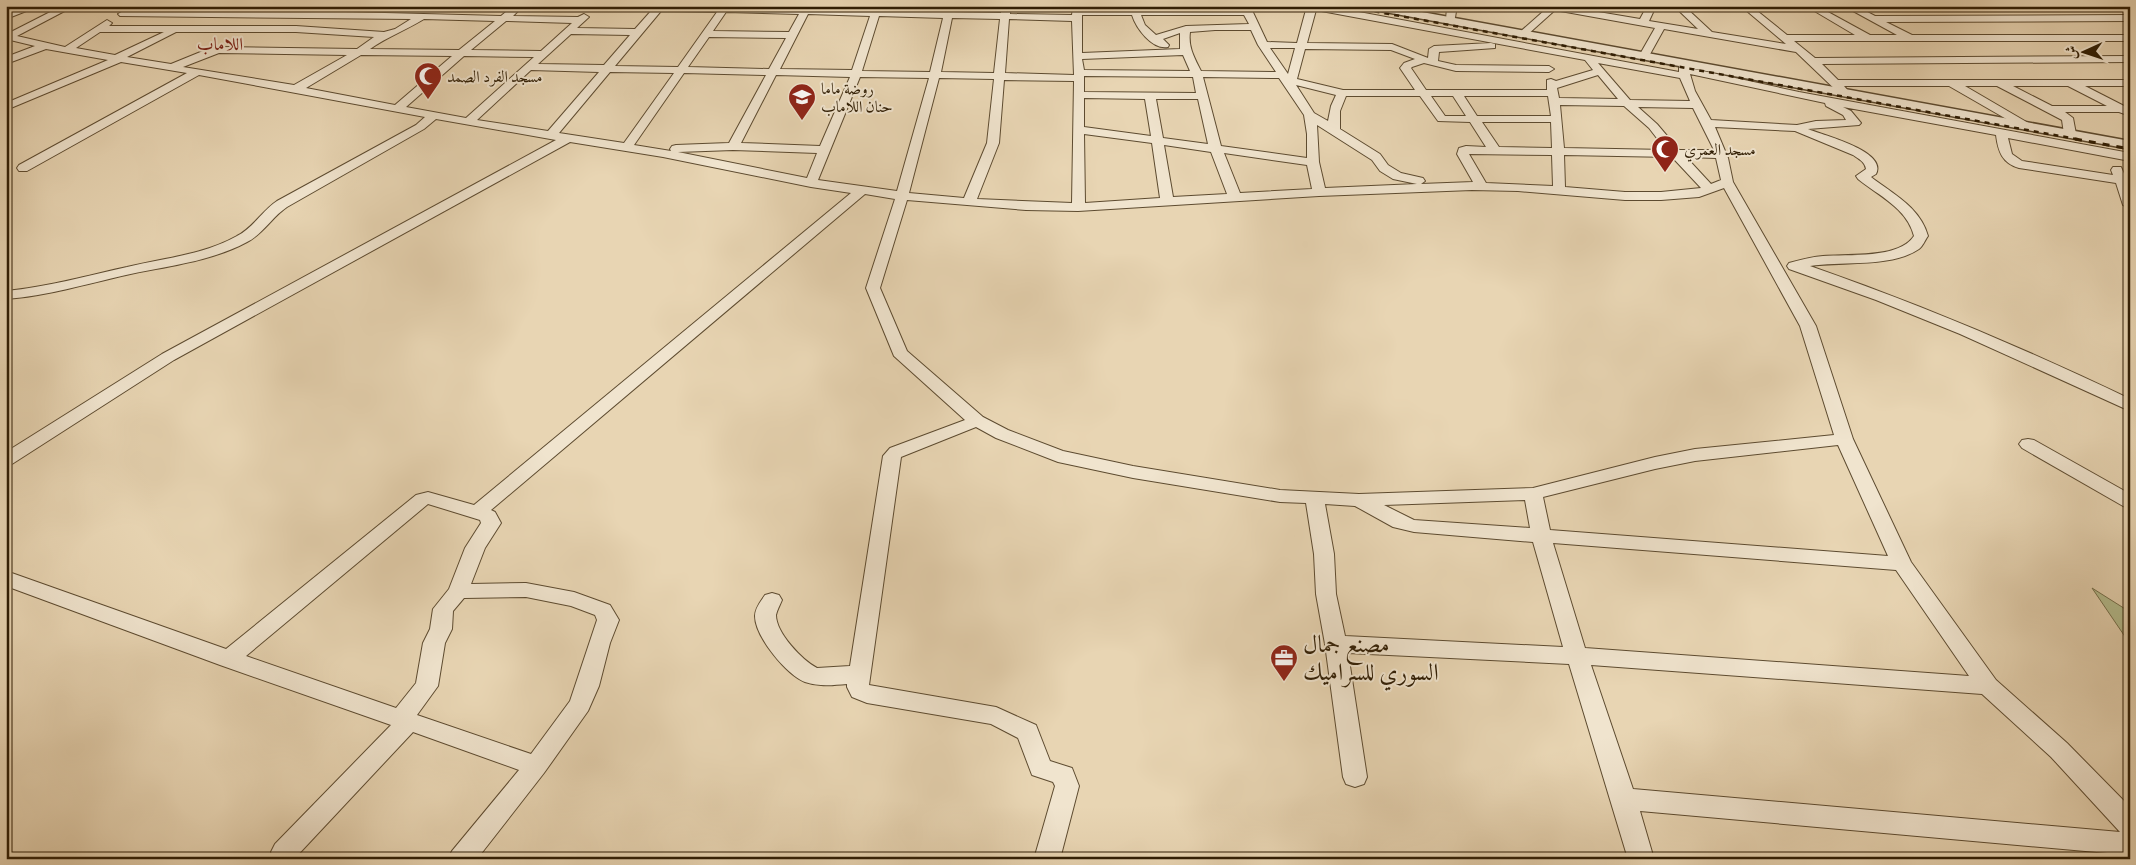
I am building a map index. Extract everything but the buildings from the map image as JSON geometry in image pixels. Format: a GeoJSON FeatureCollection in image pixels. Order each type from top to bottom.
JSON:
{"type":"FeatureCollection","features":[{"type":"Feature","properties":{"kind":"street"},"geometry":{"type":"LineString","coordinates":[[6,16],[34,6]]}},
{"type":"Feature","properties":{"kind":"street"},"geometry":{"type":"LineString","coordinates":[[7,36],[70,6]]}},
{"type":"Feature","properties":{"kind":"street"},"geometry":{"type":"LineString","coordinates":[[67,50],[135,6]]}},
{"type":"Feature","properties":{"kind":"street"},"geometry":{"type":"LineString","coordinates":[[6,107],[117,59],[217,6]]}},
{"type":"Feature","properties":{"kind":"street"},"geometry":{"type":"LineString","coordinates":[[268,15],[284,6]]}},
{"type":"Feature","properties":{"kind":"street"},"geometry":{"type":"LineString","coordinates":[[346,15],[357,6]]}},
{"type":"Feature","properties":{"kind":"street"},"geometry":{"type":"LineString","coordinates":[[296,89],[384,35],[398,31],[441,6]]}},
{"type":"Feature","properties":{"kind":"street"},"geometry":{"type":"LineString","coordinates":[[398,108],[519,6]]}},
{"type":"Feature","properties":{"kind":"street"},"geometry":{"type":"LineString","coordinates":[[571,6],[1077,12],[1182,8],[1246,9],[1263,45],[1310,115],[1376,157],[1384,168],[1397,176],[1415,181],[1481,184],[1625,196],[1687,195],[1727,182]]}},
{"type":"Feature","properties":{"kind":"street"},"geometry":{"type":"LineString","coordinates":[[1285,78],[1302,46],[1311,6],[1451,21],[1523,34],[1588,57],[1841,88],[2026,126],[2130,144]]}},
{"type":"Feature","properties":{"kind":"street"},"geometry":{"type":"LineString","coordinates":[[1451,21],[1452,6]]}},
{"type":"Feature","properties":{"kind":"street"},"geometry":{"type":"LineString","coordinates":[[1643,23],[1647,12],[1652,6]]}},
{"type":"Feature","properties":{"kind":"street"},"geometry":{"type":"LineString","coordinates":[[1678,6],[1709,34]]}},
{"type":"Feature","properties":{"kind":"street"},"geometry":{"type":"LineString","coordinates":[[1745,6],[1813,61],[1841,88],[1952,83],[2130,83]]}},
{"type":"Feature","properties":{"kind":"street"},"geometry":{"type":"LineString","coordinates":[[1810,6],[1911,60],[2026,126]]}},
{"type":"Feature","properties":{"kind":"street"},"geometry":{"type":"LineString","coordinates":[[1848,6],[2067,118],[2070,134]]}},
{"type":"Feature","properties":{"kind":"street"},"geometry":{"type":"LineString","coordinates":[[1912,6],[2127,111]]}},
{"type":"Feature","properties":{"kind":"street"},"geometry":{"type":"LineString","coordinates":[[1984,6],[2123,69]]}},
{"type":"Feature","properties":{"kind":"street"},"geometry":{"type":"LineString","coordinates":[[468,122],[595,7]]}},
{"type":"Feature","properties":{"kind":"street"},"geometry":{"type":"LineString","coordinates":[[551,135],[659,7]]}},
{"type":"Feature","properties":{"kind":"street"},"geometry":{"type":"LineString","coordinates":[[1523,34],[1549,7],[1798,49]]}},
{"type":"Feature","properties":{"kind":"street"},"geometry":{"type":"LineString","coordinates":[[627,147],[725,8]]}},
{"type":"Feature","properties":{"kind":"street"},"geometry":{"type":"LineString","coordinates":[[733,146],[807,8]]}},
{"type":"Feature","properties":{"kind":"street"},"geometry":{"type":"LineString","coordinates":[[811,183],[856,74],[877,9]]}},
{"type":"Feature","properties":{"kind":"street"},"geometry":{"type":"LineString","coordinates":[[1135,9],[1139,26],[1173,52]]}},
{"type":"Feature","properties":{"kind":"street"},"geometry":{"type":"LineString","coordinates":[[2055,9],[2127,39]]}},
{"type":"Feature","properties":{"kind":"street"},"geometry":{"type":"LineString","coordinates":[[2115,9],[2130,17]]}},
{"type":"Feature","properties":{"kind":"street"},"geometry":{"type":"LineString","coordinates":[[949,10],[935,75],[902,196],[873,288],[900,353],[977,421],[1002,434],[1058,456],[1133,472],[1238,490],[1315,499],[1359,500],[1533,494],[1655,463],[1695,455],[1844,439]]}},
{"type":"Feature","properties":{"kind":"street"},"geometry":{"type":"LineString","coordinates":[[969,202],[992,151],[1005,11]]}},
{"type":"Feature","properties":{"kind":"street"},"geometry":{"type":"LineString","coordinates":[[1077,12],[1078,206]]}},
{"type":"Feature","properties":{"kind":"street"},"geometry":{"type":"LineString","coordinates":[[1371,12],[1503,41],[1644,56],[1684,70],[1820,99],[2130,157]]}},
{"type":"Feature","properties":{"kind":"street"},"geometry":{"type":"LineString","coordinates":[[1371,12],[1392,47]]}},
{"type":"Feature","properties":{"kind":"street"},"geometry":{"type":"LineString","coordinates":[[123,14],[346,15],[579,20]]}},
{"type":"Feature","properties":{"kind":"street"},"geometry":{"type":"LineString","coordinates":[[1873,19],[2130,17]]}},
{"type":"Feature","properties":{"kind":"street"},"geometry":{"type":"LineString","coordinates":[[1155,39],[1170,32],[1186,29],[1253,27]]}},
{"type":"Feature","properties":{"kind":"street"},"geometry":{"type":"LineString","coordinates":[[1644,56],[1660,27]]}},
{"type":"Feature","properties":{"kind":"street"},"geometry":{"type":"LineString","coordinates":[[98,29],[288,29],[384,35]]}},
{"type":"Feature","properties":{"kind":"street"},"geometry":{"type":"LineString","coordinates":[[1186,29],[1184,41],[1186,52],[1197,74],[1215,147],[1235,197]]}},
{"type":"Feature","properties":{"kind":"street"},"geometry":{"type":"LineString","coordinates":[[567,31],[638,32]]}},
{"type":"Feature","properties":{"kind":"street"},"geometry":{"type":"LineString","coordinates":[[323,52],[350,35],[350,32]]}},
{"type":"Feature","properties":{"kind":"street"},"geometry":{"type":"LineString","coordinates":[[707,34],[794,35]]}},
{"type":"Feature","properties":{"kind":"street"},"geometry":{"type":"LineString","coordinates":[[7,36],[45,46],[296,89],[433,116],[648,150],[860,192],[1026,206],[1078,206],[1481,184]]}},
{"type":"Feature","properties":{"kind":"street"},"geometry":{"type":"LineString","coordinates":[[1784,38],[2127,39]]}},
{"type":"Feature","properties":{"kind":"street"},"geometry":{"type":"LineString","coordinates":[[1428,62],[1434,49],[1488,46],[1503,41]]}},
{"type":"Feature","properties":{"kind":"street"},"geometry":{"type":"LineString","coordinates":[[1263,45],[1392,47],[1428,62],[1464,69],[1549,68]]}},
{"type":"Feature","properties":{"kind":"street"},"geometry":{"type":"LineString","coordinates":[[1551,45],[1549,68],[1557,119],[1559,191]]}},
{"type":"Feature","properties":{"kind":"street"},"geometry":{"type":"LineString","coordinates":[[6,61],[45,46]]}},
{"type":"Feature","properties":{"kind":"street"},"geometry":{"type":"LineString","coordinates":[[171,68],[212,51],[542,54]]}},
{"type":"Feature","properties":{"kind":"street"},"geometry":{"type":"LineString","coordinates":[[1076,56],[1186,52]]}},
{"type":"Feature","properties":{"kind":"street"},"geometry":{"type":"LineString","coordinates":[[1588,57],[1626,102],[1653,126],[1674,152],[1709,189]]}},
{"type":"Feature","properties":{"kind":"street"},"geometry":{"type":"LineString","coordinates":[[1813,61],[2130,59]]}},
{"type":"Feature","properties":{"kind":"street"},"geometry":{"type":"LineString","coordinates":[[1428,62],[1408,65],[1405,68],[1442,120],[1557,119]]}},
{"type":"Feature","properties":{"kind":"street"},"geometry":{"type":"LineString","coordinates":[[530,67],[999,76],[1197,74],[1285,78],[1324,90],[1344,93],[1552,93],[1626,102],[1697,105]]}},
{"type":"Feature","properties":{"kind":"street"},"geometry":{"type":"LineString","coordinates":[[1684,70],[1697,105],[1714,136],[1719,154],[1726,168],[1727,182],[1808,326],[1844,439],[1902,564],[1988,686],[2059,750],[2130,825]]}},
{"type":"Feature","properties":{"kind":"street"},"geometry":{"type":"LineString","coordinates":[[1552,93],[1600,71]]}},
{"type":"Feature","properties":{"kind":"street"},"geometry":{"type":"LineString","coordinates":[[23,168],[197,72]]}},
{"type":"Feature","properties":{"kind":"street"},"geometry":{"type":"LineString","coordinates":[[1334,131],[1334,113],[1337,101],[1344,93]]}},
{"type":"Feature","properties":{"kind":"street"},"geometry":{"type":"LineString","coordinates":[[1456,93],[1494,149]]}},
{"type":"Feature","properties":{"kind":"street"},"geometry":{"type":"LineString","coordinates":[[1078,95],[1201,96]]}},
{"type":"Feature","properties":{"kind":"street"},"geometry":{"type":"LineString","coordinates":[[1150,96],[1167,202]]}},
{"type":"Feature","properties":{"kind":"street"},"geometry":{"type":"LineString","coordinates":[[1708,123],[1797,128],[1816,124],[1855,123],[1847,113],[1820,99]]}},
{"type":"Feature","properties":{"kind":"street"},"geometry":{"type":"LineString","coordinates":[[2050,109],[2127,111]]}},
{"type":"Feature","properties":{"kind":"street"},"geometry":{"type":"LineString","coordinates":[[1310,115],[1313,134],[1313,162],[1319,192]]}},
{"type":"Feature","properties":{"kind":"street"},"geometry":{"type":"LineString","coordinates":[[6,295],[44,292],[121,272],[167,264],[219,250],[243,240],[259,228],[269,214],[284,203],[420,127],[433,116]]}},
{"type":"Feature","properties":{"kind":"street"},"geometry":{"type":"LineString","coordinates":[[1794,266],[1826,260],[1877,258],[1891,255],[1912,247],[1918,242],[1921,233],[1919,225],[1895,200],[1862,176],[1872,171],[1871,164],[1852,149],[1797,128]]}},
{"type":"Feature","properties":{"kind":"street"},"geometry":{"type":"LineString","coordinates":[[1079,130],[1215,147],[1313,162]]}},
{"type":"Feature","properties":{"kind":"street"},"geometry":{"type":"LineString","coordinates":[[2001,133],[2005,155],[2010,160],[2019,164],[2120,180]]}},
{"type":"Feature","properties":{"kind":"street"},"geometry":{"type":"LineString","coordinates":[[6,460],[168,357],[568,138]]}},
{"type":"Feature","properties":{"kind":"street"},"geometry":{"type":"LineString","coordinates":[[648,150],[733,146],[825,150]]}},
{"type":"Feature","properties":{"kind":"street"},"geometry":{"type":"LineString","coordinates":[[1481,184],[1463,151],[1494,149],[1719,154]]}},
{"type":"Feature","properties":{"kind":"street"},"geometry":{"type":"LineString","coordinates":[[2113,154],[2120,180],[2130,205]]}},
{"type":"Feature","properties":{"kind":"street"},"geometry":{"type":"LineString","coordinates":[[477,512],[860,192]]}},
{"type":"Feature","properties":{"kind":"street"},"geometry":{"type":"LineString","coordinates":[[1771,258],[1880,295],[1941,319],[2029,357],[2130,406]]}},
{"type":"Feature","properties":{"kind":"street"},"geometry":{"type":"LineString","coordinates":[[977,421],[896,452],[892,456],[858,687],[860,691],[867,694],[900,698],[996,716],[1028,732],[1041,768],[1064,775],[1067,783],[1067,790],[1048,859]]}},
{"type":"Feature","properties":{"kind":"street"},"geometry":{"type":"LineString","coordinates":[[2028,444],[2130,502]]}},
{"type":"Feature","properties":{"kind":"street"},"geometry":{"type":"LineString","coordinates":[[1533,494],[1542,537],[1578,656],[1625,799],[1641,859]]}},
{"type":"Feature","properties":{"kind":"street"},"geometry":{"type":"LineString","coordinates":[[228,659],[423,499],[428,498],[488,516],[491,523],[475,548],[459,591],[443,609],[441,629],[434,643],[426,686],[404,721],[284,852]]}},
{"type":"Feature","properties":{"kind":"street"},"geometry":{"type":"LineString","coordinates":[[1315,499],[1324,554],[1326,594],[1336,644],[1355,777]]}},
{"type":"Feature","properties":{"kind":"street"},"geometry":{"type":"LineString","coordinates":[[1359,500],[1400,522],[1414,526],[1902,564]]}},
{"type":"Feature","properties":{"kind":"street"},"geometry":{"type":"LineString","coordinates":[[6,578],[228,659],[536,766]]}},
{"type":"Feature","properties":{"kind":"street"},"geometry":{"type":"LineString","coordinates":[[459,591],[526,590],[580,600],[602,610],[608,620],[599,642],[584,696],[561,733],[461,859]]}},
{"type":"Feature","properties":{"kind":"street"},"geometry":{"type":"LineString","coordinates":[[772,600],[766,616],[768,625],[783,649],[803,672],[818,677],[859,674]]}},
{"type":"Feature","properties":{"kind":"street"},"geometry":{"type":"LineString","coordinates":[[1336,644],[1578,656],[1988,686]]}},
{"type":"Feature","properties":{"kind":"street"},"geometry":{"type":"LineString","coordinates":[[1625,799],[2130,844]]}},
{"type":"Feature","properties":{"kind":"green space"},"geometry":{"type":"Polygon","coordinates":[[[2092,588],[2130,612],[2130,644],[2092,588]]]}},
{"type":"Feature","properties":{"kind":"railway"},"geometry":{"type":"LineString","coordinates":[[1345,6],[2082,140]]}},
{"type":"Feature","properties":{"kind":"railway"},"geometry":{"type":"LineString","coordinates":[[2075,139],[2130,149]]}},
{"type":"Feature","properties":{"kind":"place","name":"مسجد الفرد الصمد"},"geometry":{"type":"Point","coordinates":[428,100]}},
{"type":"Feature","properties":{"kind":"place","name":"روضة ماما حنان اللاماب"},"geometry":{"type":"Point","coordinates":[802,121]}},
{"type":"Feature","properties":{"kind":"place","name":"مسجد العمري"},"geometry":{"type":"Point","coordinates":[1665,173]}},
{"type":"Feature","properties":{"kind":"place","name":"مصنع جمال السوري للسراميك"},"geometry":{"type":"Point","coordinates":[1284,682]}},
{"type":"Feature","properties":{"kind":"district","name":"اللاماب"},"geometry":{"type":"Point","coordinates":[220,44]}}]}
